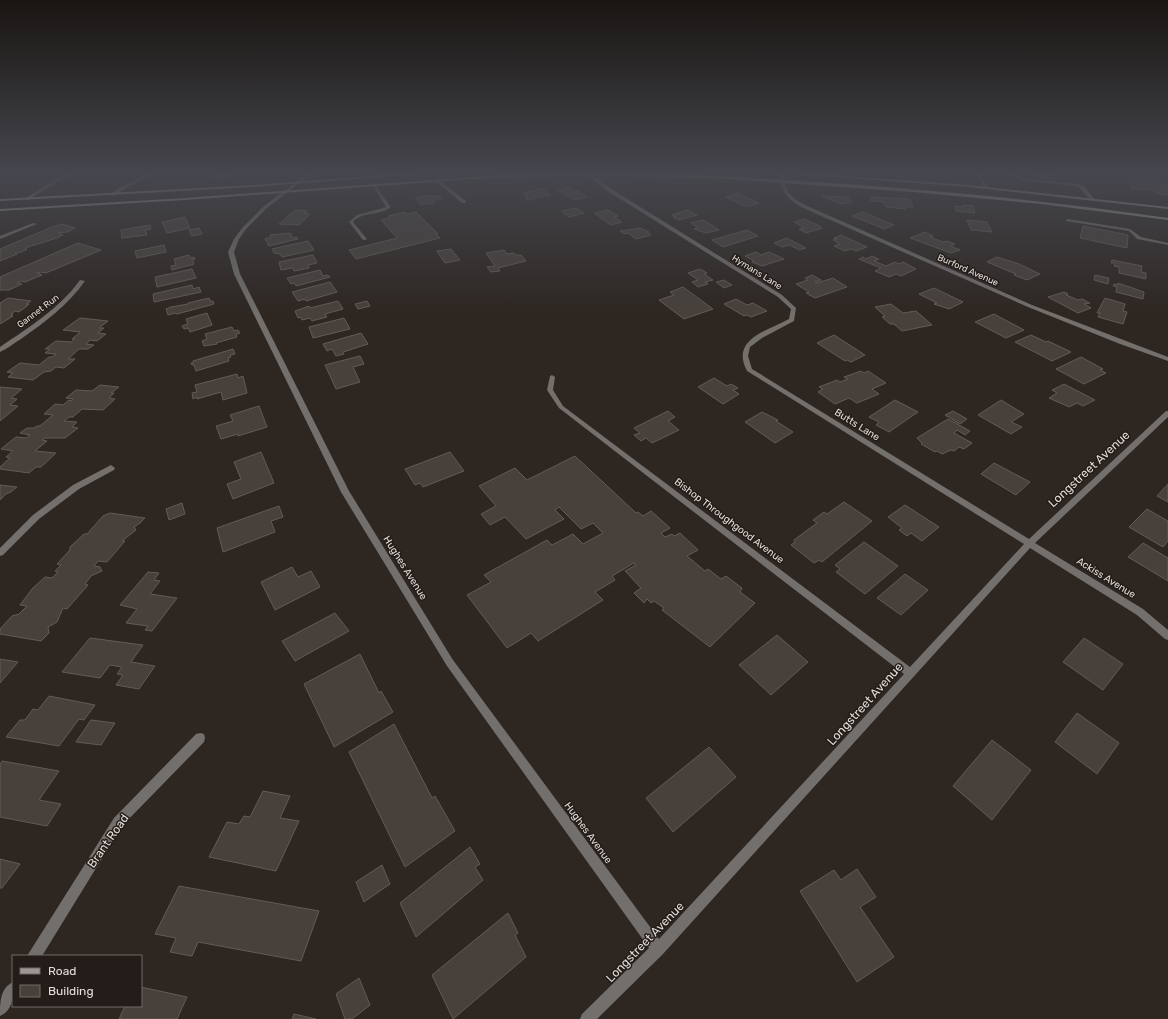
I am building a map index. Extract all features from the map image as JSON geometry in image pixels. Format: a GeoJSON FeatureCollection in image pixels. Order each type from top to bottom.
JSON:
{"type":"FeatureCollection","features":[{"type":"Feature","properties":{"kind":"street","name":"Hughes Avenue"},"geometry":{"type":"LineString","coordinates":[[251,220],[241,231],[230,252],[237,274],[345,492],[450,663],[658,949]]}},
{"type":"Feature","properties":{"kind":"street"},"geometry":{"type":"LineString","coordinates":[[353,220],[351,222],[365,239]]}},
{"type":"Feature","properties":{"kind":"street","name":"Hymans Lane"},"geometry":{"type":"LineString","coordinates":[[658,220],[780,296],[794,309]]}},
{"type":"Feature","properties":{"kind":"street","name":"Burford Avenue"},"geometry":{"type":"LineString","coordinates":[[834,220],[1022,303],[1076,325],[1168,359]]}},
{"type":"Feature","properties":{"kind":"street"},"geometry":{"type":"LineString","coordinates":[[1068,220],[1130,230],[1139,238],[1168,244]]}},
{"type":"Feature","properties":{"kind":"street"},"geometry":{"type":"LineString","coordinates":[[0,238],[35,224]]}},
{"type":"Feature","properties":{"kind":"street","name":"Gannet Run"},"geometry":{"type":"LineString","coordinates":[[0,350],[60,307],[73,296],[82,281]]}},
{"type":"Feature","properties":{"kind":"street","name":"Butts Lane"},"geometry":{"type":"LineString","coordinates":[[794,309],[792,320],[751,341],[746,348],[745,355],[749,370],[1029,544]]}},
{"type":"Feature","properties":{"kind":"street","name":"Bishop Throughgood Avenue"},"geometry":{"type":"LineString","coordinates":[[552,377],[550,390],[561,407],[910,673]]}},
{"type":"Feature","properties":{"kind":"street","name":"Longstreet Avenue"},"geometry":{"type":"LineString","coordinates":[[587,1019],[658,949],[1029,544],[1168,413]]}},
{"type":"Feature","properties":{"kind":"street"},"geometry":{"type":"LineString","coordinates":[[0,553],[36,517],[76,487],[111,468]]}},
{"type":"Feature","properties":{"kind":"street","name":"Ackiss Avenue"},"geometry":{"type":"LineString","coordinates":[[1029,544],[1140,612],[1168,636]]}},
{"type":"Feature","properties":{"kind":"street","name":"Brant Road"},"geometry":{"type":"LineString","coordinates":[[35,955],[118,822],[200,738]]}},
{"type":"Feature","properties":{"kind":"street"},"geometry":{"type":"LineString","coordinates":[[0,1009],[12,991]]}},
{"type":"Feature","properties":{"kind":"building"},"geometry":{"type":"Polygon","coordinates":[[[173,220],[186,220],[190,228],[167,233],[162,222],[173,220]]]}},
{"type":"Feature","properties":{"kind":"building"},"geometry":{"type":"Polygon","coordinates":[[[284,220],[304,220],[299,225],[279,224],[284,220]]]}},
{"type":"Feature","properties":{"kind":"building"},"geometry":{"type":"Polygon","coordinates":[[[381,220],[424,220],[440,238],[356,259],[349,250],[397,238],[381,220]]]}},
{"type":"Feature","properties":{"kind":"building"},"geometry":{"type":"Polygon","coordinates":[[[603,220],[618,220],[622,222],[611,225],[603,220]]]}},
{"type":"Feature","properties":{"kind":"building"},"geometry":{"type":"Polygon","coordinates":[[[703,220],[719,230],[706,233],[694,229],[698,228],[691,223],[703,220]]]}},
{"type":"Feature","properties":{"kind":"building"},"geometry":{"type":"Polygon","coordinates":[[[805,220],[822,228],[806,233],[799,229],[804,228],[794,222],[805,220]]]}},
{"type":"Feature","properties":{"kind":"building"},"geometry":{"type":"Polygon","coordinates":[[[861,220],[881,220],[894,225],[884,229],[861,220]]]}},
{"type":"Feature","properties":{"kind":"building"},"geometry":{"type":"Polygon","coordinates":[[[967,220],[987,222],[992,232],[971,230],[967,220]]]}},
{"type":"Feature","properties":{"kind":"building"},"geometry":{"type":"Polygon","coordinates":[[[62,224],[75,228],[68,232],[58,233],[63,235],[25,248],[27,249],[0,261],[0,249],[62,224]]]}},
{"type":"Feature","properties":{"kind":"building"},"geometry":{"type":"Polygon","coordinates":[[[150,225],[151,229],[145,230],[147,235],[122,238],[121,230],[150,225]]]}},
{"type":"Feature","properties":{"kind":"building"},"geometry":{"type":"Polygon","coordinates":[[[1083,226],[1128,235],[1127,248],[1080,238],[1083,226]]]}},
{"type":"Feature","properties":{"kind":"building"},"geometry":{"type":"Polygon","coordinates":[[[199,228],[202,234],[192,236],[189,230],[199,228]]]}},
{"type":"Feature","properties":{"kind":"building"},"geometry":{"type":"Polygon","coordinates":[[[640,228],[649,232],[647,232],[651,235],[636,239],[628,233],[624,234],[620,231],[640,228]]]}},
{"type":"Feature","properties":{"kind":"building"},"geometry":{"type":"Polygon","coordinates":[[[747,230],[758,236],[723,247],[712,240],[747,230]]]}},
{"type":"Feature","properties":{"kind":"building"},"geometry":{"type":"Polygon","coordinates":[[[925,232],[933,236],[930,237],[943,242],[947,241],[955,244],[951,246],[960,250],[951,253],[910,238],[925,232]]]}},
{"type":"Feature","properties":{"kind":"building"},"geometry":{"type":"Polygon","coordinates":[[[290,233],[293,238],[297,237],[298,239],[269,246],[265,239],[271,237],[270,235],[290,233]]]}},
{"type":"Feature","properties":{"kind":"building"},"geometry":{"type":"Polygon","coordinates":[[[841,235],[867,247],[856,251],[851,249],[845,251],[834,246],[840,244],[833,240],[837,239],[834,238],[841,235]]]}},
{"type":"Feature","properties":{"kind":"building"},"geometry":{"type":"Polygon","coordinates":[[[787,238],[806,248],[799,250],[790,245],[782,247],[774,243],[787,238]]]}},
{"type":"Feature","properties":{"kind":"building"},"geometry":{"type":"Polygon","coordinates":[[[308,241],[314,250],[282,257],[280,254],[274,253],[272,249],[308,241]]]}},
{"type":"Feature","properties":{"kind":"building"},"geometry":{"type":"Polygon","coordinates":[[[78,243],[101,250],[46,273],[37,273],[42,275],[25,282],[21,281],[17,283],[22,284],[9,290],[0,290],[0,277],[78,243]]]}},
{"type":"Feature","properties":{"kind":"building"},"geometry":{"type":"Polygon","coordinates":[[[164,245],[166,252],[137,258],[135,251],[164,245]]]}},
{"type":"Feature","properties":{"kind":"building"},"geometry":{"type":"Polygon","coordinates":[[[451,249],[460,260],[445,263],[437,251],[451,249]]]}},
{"type":"Feature","properties":{"kind":"building"},"geometry":{"type":"Polygon","coordinates":[[[504,250],[507,254],[514,253],[516,255],[521,255],[526,261],[498,268],[500,271],[491,272],[487,267],[495,266],[486,253],[504,250]]]}},
{"type":"Feature","properties":{"kind":"building"},"geometry":{"type":"Polygon","coordinates":[[[756,252],[761,255],[769,252],[784,259],[762,266],[752,262],[754,261],[745,256],[756,252]]]}},
{"type":"Feature","properties":{"kind":"building"},"geometry":{"type":"Polygon","coordinates":[[[189,255],[191,258],[194,257],[195,259],[192,260],[194,264],[172,270],[171,266],[176,265],[174,259],[189,255]]]}},
{"type":"Feature","properties":{"kind":"building"},"geometry":{"type":"Polygon","coordinates":[[[313,255],[317,263],[308,265],[309,268],[294,271],[293,268],[281,270],[279,262],[313,255]]]}},
{"type":"Feature","properties":{"kind":"building"},"geometry":{"type":"Polygon","coordinates":[[[872,256],[879,259],[874,261],[886,266],[895,262],[899,264],[903,262],[916,269],[901,276],[896,274],[889,277],[875,271],[881,268],[859,259],[863,257],[866,259],[872,256]]]}},
{"type":"Feature","properties":{"kind":"building"},"geometry":{"type":"Polygon","coordinates":[[[997,257],[1019,264],[1040,274],[1027,280],[987,262],[997,257]]]}},
{"type":"Feature","properties":{"kind":"building"},"geometry":{"type":"Polygon","coordinates":[[[1112,260],[1142,266],[1141,272],[1146,273],[1146,279],[1119,273],[1119,267],[1114,266],[1115,263],[1111,263],[1112,260]]]}},
{"type":"Feature","properties":{"kind":"building"},"geometry":{"type":"Polygon","coordinates":[[[192,269],[196,278],[157,287],[155,277],[192,269]]]}},
{"type":"Feature","properties":{"kind":"building"},"geometry":{"type":"Polygon","coordinates":[[[700,269],[707,273],[704,274],[713,280],[705,282],[708,284],[698,287],[692,282],[698,280],[688,273],[700,269]]]}},
{"type":"Feature","properties":{"kind":"building"},"geometry":{"type":"Polygon","coordinates":[[[320,270],[323,276],[328,275],[330,277],[296,286],[294,283],[291,284],[287,278],[320,270]]]}},
{"type":"Feature","properties":{"kind":"building"},"geometry":{"type":"Polygon","coordinates":[[[812,275],[821,280],[815,282],[817,283],[833,278],[847,287],[815,298],[806,293],[809,292],[796,284],[808,280],[805,278],[812,275]]]}},
{"type":"Feature","properties":{"kind":"building"},"geometry":{"type":"Polygon","coordinates":[[[1095,275],[1109,278],[1108,284],[1094,280],[1095,275]]]}},
{"type":"Feature","properties":{"kind":"building"},"geometry":{"type":"Polygon","coordinates":[[[724,280],[732,285],[724,288],[716,282],[724,280]]]}},
{"type":"Feature","properties":{"kind":"building"},"geometry":{"type":"Polygon","coordinates":[[[330,282],[337,292],[306,301],[305,299],[298,301],[292,292],[330,282]]]}},
{"type":"Feature","properties":{"kind":"building"},"geometry":{"type":"Polygon","coordinates":[[[1118,283],[1144,292],[1143,299],[1116,292],[1117,287],[1113,286],[1114,284],[1118,285],[1118,283]]]}},
{"type":"Feature","properties":{"kind":"building"},"geometry":{"type":"Polygon","coordinates":[[[192,285],[193,289],[199,287],[201,292],[154,302],[153,294],[192,285]]]}},
{"type":"Feature","properties":{"kind":"building"},"geometry":{"type":"Polygon","coordinates":[[[683,287],[713,309],[684,319],[659,300],[674,295],[670,292],[683,287]]]}},
{"type":"Feature","properties":{"kind":"building"},"geometry":{"type":"Polygon","coordinates":[[[934,288],[963,302],[949,309],[934,304],[937,303],[919,294],[934,288]]]}},
{"type":"Feature","properties":{"kind":"building"},"geometry":{"type":"Polygon","coordinates":[[[1064,292],[1068,294],[1066,295],[1078,300],[1082,299],[1090,303],[1084,304],[1091,308],[1078,313],[1048,297],[1064,292]]]}},
{"type":"Feature","properties":{"kind":"building"},"geometry":{"type":"Polygon","coordinates":[[[8,298],[31,301],[19,312],[15,311],[11,314],[13,314],[11,316],[13,316],[0,324],[0,303],[8,298]]]}},
{"type":"Feature","properties":{"kind":"building"},"geometry":{"type":"Polygon","coordinates":[[[209,298],[214,304],[168,315],[166,309],[171,307],[209,298]]]}},
{"type":"Feature","properties":{"kind":"building"},"geometry":{"type":"Polygon","coordinates":[[[1105,298],[1125,304],[1123,311],[1127,312],[1123,324],[1098,317],[1100,313],[1097,313],[1105,298]]]}},
{"type":"Feature","properties":{"kind":"building"},"geometry":{"type":"Polygon","coordinates":[[[736,299],[747,305],[753,303],[767,311],[751,317],[747,315],[744,316],[724,304],[736,299]]]}},
{"type":"Feature","properties":{"kind":"building"},"geometry":{"type":"Polygon","coordinates":[[[338,301],[343,309],[325,314],[327,317],[312,321],[310,318],[302,320],[301,317],[298,318],[295,311],[309,306],[310,308],[338,301]]]}},
{"type":"Feature","properties":{"kind":"building"},"geometry":{"type":"Polygon","coordinates":[[[367,301],[370,306],[358,309],[355,304],[367,301]]]}},
{"type":"Feature","properties":{"kind":"building"},"geometry":{"type":"Polygon","coordinates":[[[891,304],[903,313],[916,311],[932,325],[902,331],[882,317],[885,316],[875,307],[891,304]]]}},
{"type":"Feature","properties":{"kind":"building"},"geometry":{"type":"Polygon","coordinates":[[[207,313],[212,325],[190,332],[188,328],[184,329],[182,326],[188,324],[186,319],[207,313]]]}},
{"type":"Feature","properties":{"kind":"building"},"geometry":{"type":"Polygon","coordinates":[[[994,314],[1024,330],[1006,338],[975,322],[994,314]]]}},
{"type":"Feature","properties":{"kind":"building"},"geometry":{"type":"Polygon","coordinates":[[[80,318],[108,321],[99,328],[104,328],[98,333],[106,334],[97,341],[90,340],[86,344],[94,345],[88,349],[79,349],[68,359],[75,359],[64,368],[56,367],[51,371],[44,372],[33,380],[8,377],[13,373],[7,372],[20,363],[39,365],[49,357],[56,354],[45,353],[50,349],[45,349],[56,341],[71,342],[75,339],[72,339],[80,332],[63,330],[80,318]]]}},
{"type":"Feature","properties":{"kind":"building"},"geometry":{"type":"Polygon","coordinates":[[[344,318],[350,329],[313,338],[309,327],[344,318]]]}},
{"type":"Feature","properties":{"kind":"building"},"geometry":{"type":"Polygon","coordinates":[[[232,327],[234,331],[238,330],[240,333],[236,334],[237,337],[216,343],[217,344],[204,346],[202,341],[207,339],[205,334],[232,327]]]}},
{"type":"Feature","properties":{"kind":"building"},"geometry":{"type":"Polygon","coordinates":[[[361,333],[368,344],[343,352],[344,354],[336,356],[332,349],[327,351],[323,344],[361,333]]]}},
{"type":"Feature","properties":{"kind":"building"},"geometry":{"type":"Polygon","coordinates":[[[834,335],[865,355],[851,362],[847,360],[845,361],[817,343],[834,335]]]}},
{"type":"Feature","properties":{"kind":"building"},"geometry":{"type":"Polygon","coordinates":[[[1031,335],[1071,352],[1052,361],[1015,342],[1031,335]]]}},
{"type":"Feature","properties":{"kind":"building"},"geometry":{"type":"Polygon","coordinates":[[[233,349],[235,354],[230,355],[231,357],[228,358],[229,361],[196,371],[194,365],[191,363],[193,363],[193,361],[233,349]]]}},
{"type":"Feature","properties":{"kind":"building"},"geometry":{"type":"Polygon","coordinates":[[[360,356],[364,364],[353,367],[360,382],[336,389],[325,365],[360,356]]]}},
{"type":"Feature","properties":{"kind":"building"},"geometry":{"type":"Polygon","coordinates":[[[1081,357],[1103,369],[1100,370],[1106,373],[1084,384],[1056,369],[1081,357]]]}},
{"type":"Feature","properties":{"kind":"building"},"geometry":{"type":"Polygon","coordinates":[[[861,371],[864,373],[868,371],[886,383],[872,389],[879,394],[857,403],[849,398],[835,404],[818,392],[823,389],[819,387],[837,380],[840,382],[848,379],[844,377],[861,371]]]}},
{"type":"Feature","properties":{"kind":"building"},"geometry":{"type":"Polygon","coordinates":[[[237,374],[238,378],[243,376],[247,393],[223,400],[221,392],[193,399],[192,393],[197,392],[195,385],[237,374]]]}},
{"type":"Feature","properties":{"kind":"building"},"geometry":{"type":"Polygon","coordinates":[[[714,378],[727,386],[731,384],[738,388],[733,390],[739,394],[723,404],[698,387],[714,378]]]}},
{"type":"Feature","properties":{"kind":"building"},"geometry":{"type":"Polygon","coordinates":[[[1064,384],[1095,400],[1083,406],[1077,403],[1069,407],[1049,398],[1057,393],[1052,390],[1064,384]]]}},
{"type":"Feature","properties":{"kind":"building"},"geometry":{"type":"Polygon","coordinates":[[[100,385],[119,387],[111,393],[114,393],[109,398],[115,399],[103,410],[82,409],[73,417],[69,417],[64,421],[77,422],[72,427],[78,428],[65,438],[45,438],[42,440],[47,441],[35,451],[56,453],[41,467],[36,467],[29,473],[0,469],[0,467],[10,458],[6,457],[13,451],[1,449],[16,437],[26,438],[30,435],[20,433],[27,428],[40,426],[53,415],[44,414],[55,404],[63,405],[69,400],[71,401],[73,399],[66,398],[76,390],[92,391],[100,385]]]}},
{"type":"Feature","properties":{"kind":"building"},"geometry":{"type":"Polygon","coordinates":[[[0,387],[22,389],[11,398],[17,399],[10,405],[18,406],[0,421],[0,387]]]}},
{"type":"Feature","properties":{"kind":"building"},"geometry":{"type":"Polygon","coordinates":[[[895,400],[918,412],[889,432],[876,425],[879,422],[869,417],[895,400]]]}},
{"type":"Feature","properties":{"kind":"building"},"geometry":{"type":"Polygon","coordinates":[[[1001,400],[1024,414],[1011,422],[1022,427],[1011,434],[978,415],[1001,400]]]}},
{"type":"Feature","properties":{"kind":"building"},"geometry":{"type":"Polygon","coordinates":[[[259,406],[267,427],[238,436],[238,434],[221,439],[216,426],[233,421],[230,415],[259,406]]]}},
{"type":"Feature","properties":{"kind":"building"},"geometry":{"type":"Polygon","coordinates":[[[668,411],[675,417],[668,421],[679,430],[652,443],[646,438],[641,441],[634,435],[640,433],[634,428],[668,411]]]}},
{"type":"Feature","properties":{"kind":"building"},"geometry":{"type":"Polygon","coordinates":[[[953,411],[967,419],[960,424],[945,415],[953,411]]]}},
{"type":"Feature","properties":{"kind":"building"},"geometry":{"type":"Polygon","coordinates":[[[762,412],[778,420],[776,421],[793,432],[775,443],[745,422],[762,412]]]}},
{"type":"Feature","properties":{"kind":"building"},"geometry":{"type":"Polygon","coordinates":[[[948,419],[970,431],[965,435],[957,430],[954,433],[972,443],[964,449],[959,447],[954,451],[951,450],[942,454],[937,451],[935,452],[921,444],[922,443],[917,438],[948,419]]]}},
{"type":"Feature","properties":{"kind":"building"},"geometry":{"type":"Polygon","coordinates":[[[261,452],[274,483],[233,499],[227,484],[241,479],[234,462],[261,452]]]}},
{"type":"Feature","properties":{"kind":"building"},"geometry":{"type":"Polygon","coordinates":[[[450,452],[464,471],[423,487],[420,483],[415,485],[405,469],[450,452]]]}},
{"type":"Feature","properties":{"kind":"building"},"geometry":{"type":"Polygon","coordinates":[[[575,456],[636,513],[638,512],[643,516],[651,511],[670,528],[661,533],[665,537],[672,534],[674,536],[680,533],[698,550],[687,556],[705,571],[708,569],[721,579],[726,576],[742,588],[740,592],[755,603],[710,647],[662,610],[664,608],[654,601],[651,603],[647,599],[644,603],[634,593],[641,588],[625,571],[636,565],[634,563],[612,576],[615,580],[595,592],[603,600],[538,641],[531,633],[507,648],[467,595],[491,582],[484,575],[547,540],[552,545],[573,534],[583,544],[603,533],[593,523],[581,529],[559,507],[555,510],[564,519],[526,539],[505,517],[490,525],[481,514],[496,506],[479,486],[515,468],[527,480],[575,456]]]}},
{"type":"Feature","properties":{"kind":"building"},"geometry":{"type":"Polygon","coordinates":[[[994,463],[1030,482],[1016,495],[981,474],[994,463]]]}},
{"type":"Feature","properties":{"kind":"building"},"geometry":{"type":"Polygon","coordinates":[[[1168,484],[1168,502],[1157,496],[1168,484]]]}},
{"type":"Feature","properties":{"kind":"building"},"geometry":{"type":"Polygon","coordinates":[[[0,485],[17,487],[0,500],[0,485]]]}},
{"type":"Feature","properties":{"kind":"building"},"geometry":{"type":"Polygon","coordinates":[[[844,502],[872,521],[822,562],[819,560],[814,563],[791,545],[795,542],[794,540],[817,523],[813,520],[824,512],[827,514],[844,502]]]}},
{"type":"Feature","properties":{"kind":"building"},"geometry":{"type":"Polygon","coordinates":[[[182,503],[185,514],[169,520],[166,509],[182,503]]]}},
{"type":"Feature","properties":{"kind":"building"},"geometry":{"type":"Polygon","coordinates":[[[905,505],[939,527],[922,541],[911,533],[907,536],[899,530],[902,528],[888,517],[905,505]]]}},
{"type":"Feature","properties":{"kind":"building"},"geometry":{"type":"Polygon","coordinates":[[[279,506],[283,517],[271,521],[275,532],[223,552],[217,528],[279,506]]]}},
{"type":"Feature","properties":{"kind":"building"},"geometry":{"type":"Polygon","coordinates":[[[1147,509],[1168,521],[1168,541],[1163,547],[1129,527],[1147,509]]]}},
{"type":"Feature","properties":{"kind":"building"},"geometry":{"type":"Polygon","coordinates":[[[110,513],[145,518],[134,527],[136,530],[122,541],[125,541],[107,562],[98,561],[94,566],[100,567],[102,571],[91,576],[85,584],[88,585],[67,609],[63,608],[57,622],[48,627],[49,633],[41,641],[0,634],[0,629],[12,616],[19,614],[27,606],[20,605],[32,589],[45,577],[52,578],[58,572],[55,571],[61,565],[57,564],[70,550],[70,547],[84,534],[87,534],[103,516],[110,513]]]}},
{"type":"Feature","properties":{"kind":"building"},"geometry":{"type":"Polygon","coordinates":[[[864,542],[898,566],[865,594],[836,572],[840,569],[835,565],[864,542]]]}},
{"type":"Feature","properties":{"kind":"building"},"geometry":{"type":"Polygon","coordinates":[[[1143,543],[1168,558],[1168,581],[1128,557],[1143,543]]]}},
{"type":"Feature","properties":{"kind":"building"},"geometry":{"type":"Polygon","coordinates":[[[292,567],[298,577],[311,571],[320,587],[275,610],[261,582],[292,567]]]}},
{"type":"Feature","properties":{"kind":"building"},"geometry":{"type":"Polygon","coordinates":[[[148,572],[159,573],[154,580],[160,581],[150,594],[177,598],[152,631],[145,630],[148,626],[126,623],[137,609],[120,605],[148,572]]]}},
{"type":"Feature","properties":{"kind":"building"},"geometry":{"type":"Polygon","coordinates":[[[905,574],[928,590],[901,615],[877,598],[905,574]]]}},
{"type":"Feature","properties":{"kind":"building"},"geometry":{"type":"Polygon","coordinates":[[[335,613],[349,631],[295,661],[282,641],[335,613]]]}},
{"type":"Feature","properties":{"kind":"building"},"geometry":{"type":"Polygon","coordinates":[[[777,635],[808,662],[771,695],[739,665],[777,635]]]}},
{"type":"Feature","properties":{"kind":"building"},"geometry":{"type":"Polygon","coordinates":[[[90,638],[143,645],[131,662],[155,666],[139,689],[116,685],[123,675],[117,674],[122,667],[110,665],[100,678],[62,672],[90,638]]]}},
{"type":"Feature","properties":{"kind":"building"},"geometry":{"type":"Polygon","coordinates":[[[1084,638],[1123,664],[1103,690],[1063,662],[1084,638]]]}},
{"type":"Feature","properties":{"kind":"building"},"geometry":{"type":"Polygon","coordinates":[[[360,654],[379,693],[381,691],[393,712],[334,747],[304,684],[360,654]]]}},
{"type":"Feature","properties":{"kind":"building"},"geometry":{"type":"Polygon","coordinates":[[[0,659],[18,662],[0,683],[0,659]]]}},
{"type":"Feature","properties":{"kind":"building"},"geometry":{"type":"Polygon","coordinates":[[[49,696],[95,705],[84,720],[79,719],[59,746],[6,737],[20,720],[25,720],[33,709],[38,710],[49,696]]]}},
{"type":"Feature","properties":{"kind":"building"},"geometry":{"type":"Polygon","coordinates":[[[1077,713],[1119,743],[1097,774],[1055,742],[1077,713]]]}},
{"type":"Feature","properties":{"kind":"building"},"geometry":{"type":"Polygon","coordinates":[[[91,720],[115,723],[101,745],[76,742],[91,720]]]}},
{"type":"Feature","properties":{"kind":"building"},"geometry":{"type":"Polygon","coordinates":[[[394,724],[432,798],[435,796],[455,831],[405,867],[349,752],[394,724]]]}},
{"type":"Feature","properties":{"kind":"building"},"geometry":{"type":"Polygon","coordinates":[[[992,740],[1031,770],[992,820],[953,786],[992,740]]]}},
{"type":"Feature","properties":{"kind":"building"},"geometry":{"type":"Polygon","coordinates":[[[709,747],[736,777],[673,832],[646,798],[709,747]]]}},
{"type":"Feature","properties":{"kind":"building"},"geometry":{"type":"Polygon","coordinates":[[[2,761],[59,771],[39,800],[61,804],[47,826],[0,817],[0,764],[2,761]]]}},
{"type":"Feature","properties":{"kind":"building"},"geometry":{"type":"Polygon","coordinates":[[[263,791],[290,796],[280,818],[299,821],[276,871],[209,857],[227,822],[239,824],[244,816],[250,817],[263,791]]]}},
{"type":"Feature","properties":{"kind":"building"},"geometry":{"type":"Polygon","coordinates":[[[470,847],[480,864],[475,867],[483,880],[416,937],[400,903],[470,847]]]}},
{"type":"Feature","properties":{"kind":"building"},"geometry":{"type":"Polygon","coordinates":[[[0,859],[20,864],[2,888],[0,888],[0,859]]]}},
{"type":"Feature","properties":{"kind":"building"},"geometry":{"type":"Polygon","coordinates":[[[382,865],[390,884],[364,902],[356,882],[382,865]]]}},
{"type":"Feature","properties":{"kind":"building"},"geometry":{"type":"Polygon","coordinates":[[[857,869],[876,897],[860,907],[894,957],[857,982],[800,891],[834,870],[841,880],[857,869]]]}},
{"type":"Feature","properties":{"kind":"building"},"geometry":{"type":"Polygon","coordinates":[[[179,886],[319,911],[301,961],[198,942],[192,956],[170,952],[176,938],[155,934],[179,886]]]}},
{"type":"Feature","properties":{"kind":"building"},"geometry":{"type":"Polygon","coordinates":[[[508,913],[518,933],[515,935],[526,957],[453,1019],[432,975],[508,913]]]}},
{"type":"Feature","properties":{"kind":"building"},"geometry":{"type":"Polygon","coordinates":[[[359,978],[370,1005],[352,1019],[345,1019],[336,994],[359,978]]]}},
{"type":"Feature","properties":{"kind":"building"},"geometry":{"type":"Polygon","coordinates":[[[142,987],[187,997],[177,1019],[119,1019],[125,1007],[142,1007],[142,987]]]}},
{"type":"Feature","properties":{"kind":"building"},"geometry":{"type":"Polygon","coordinates":[[[294,1014],[316,1019],[292,1019],[294,1014]]]}}]}
